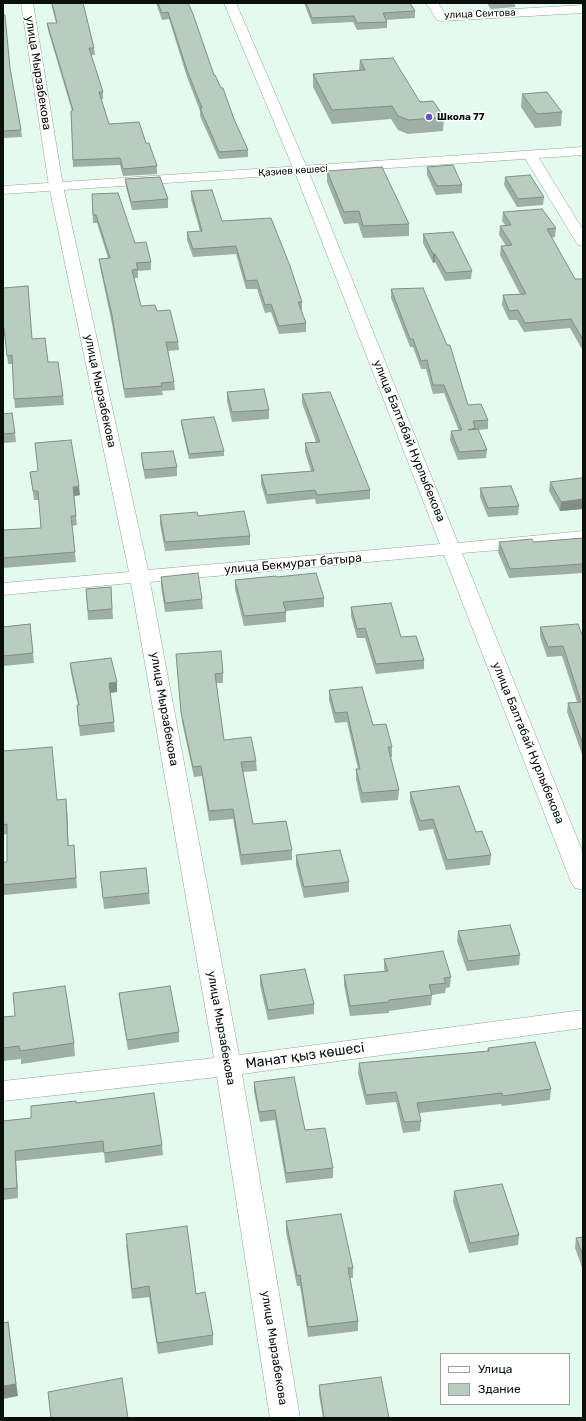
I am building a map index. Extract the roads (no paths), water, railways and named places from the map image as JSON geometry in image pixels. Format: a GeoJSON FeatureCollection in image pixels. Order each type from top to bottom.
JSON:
{"type":"FeatureCollection","features":[{"type":"Feature","properties":{"kind":"street","name":"улица Мырзабекова"},"geometry":{"type":"LineString","coordinates":[[27,3],[56,186],[140,577],[228,1066],[285,1418]]}},
{"type":"Feature","properties":{"kind":"street","name":"улица Балтабай Нурлыбекова"},"geometry":{"type":"LineString","coordinates":[[230,3],[301,170],[583,882]]}},
{"type":"Feature","properties":{"kind":"street","name":"улица Сеитова"},"geometry":{"type":"LineString","coordinates":[[432,3],[441,17],[583,9]]}},
{"type":"Feature","properties":{"kind":"street","name":"Қазиев көшесі"},"geometry":{"type":"LineString","coordinates":[[3,190],[583,151]]}},
{"type":"Feature","properties":{"kind":"street"},"geometry":{"type":"LineString","coordinates":[[530,155],[583,242]]}},
{"type":"Feature","properties":{"kind":"street","name":"улица Бекмурат батыра"},"geometry":{"type":"LineString","coordinates":[[3,589],[452,550],[583,537]]}},
{"type":"Feature","properties":{"kind":"street","name":"Манат қыз көшесі"},"geometry":{"type":"LineString","coordinates":[[3,1091],[228,1066],[583,1019]]}},
{"type":"Feature","properties":{"kind":"place","name":"Школа 77"},"geometry":{"type":"Point","coordinates":[429,117]}}]}
